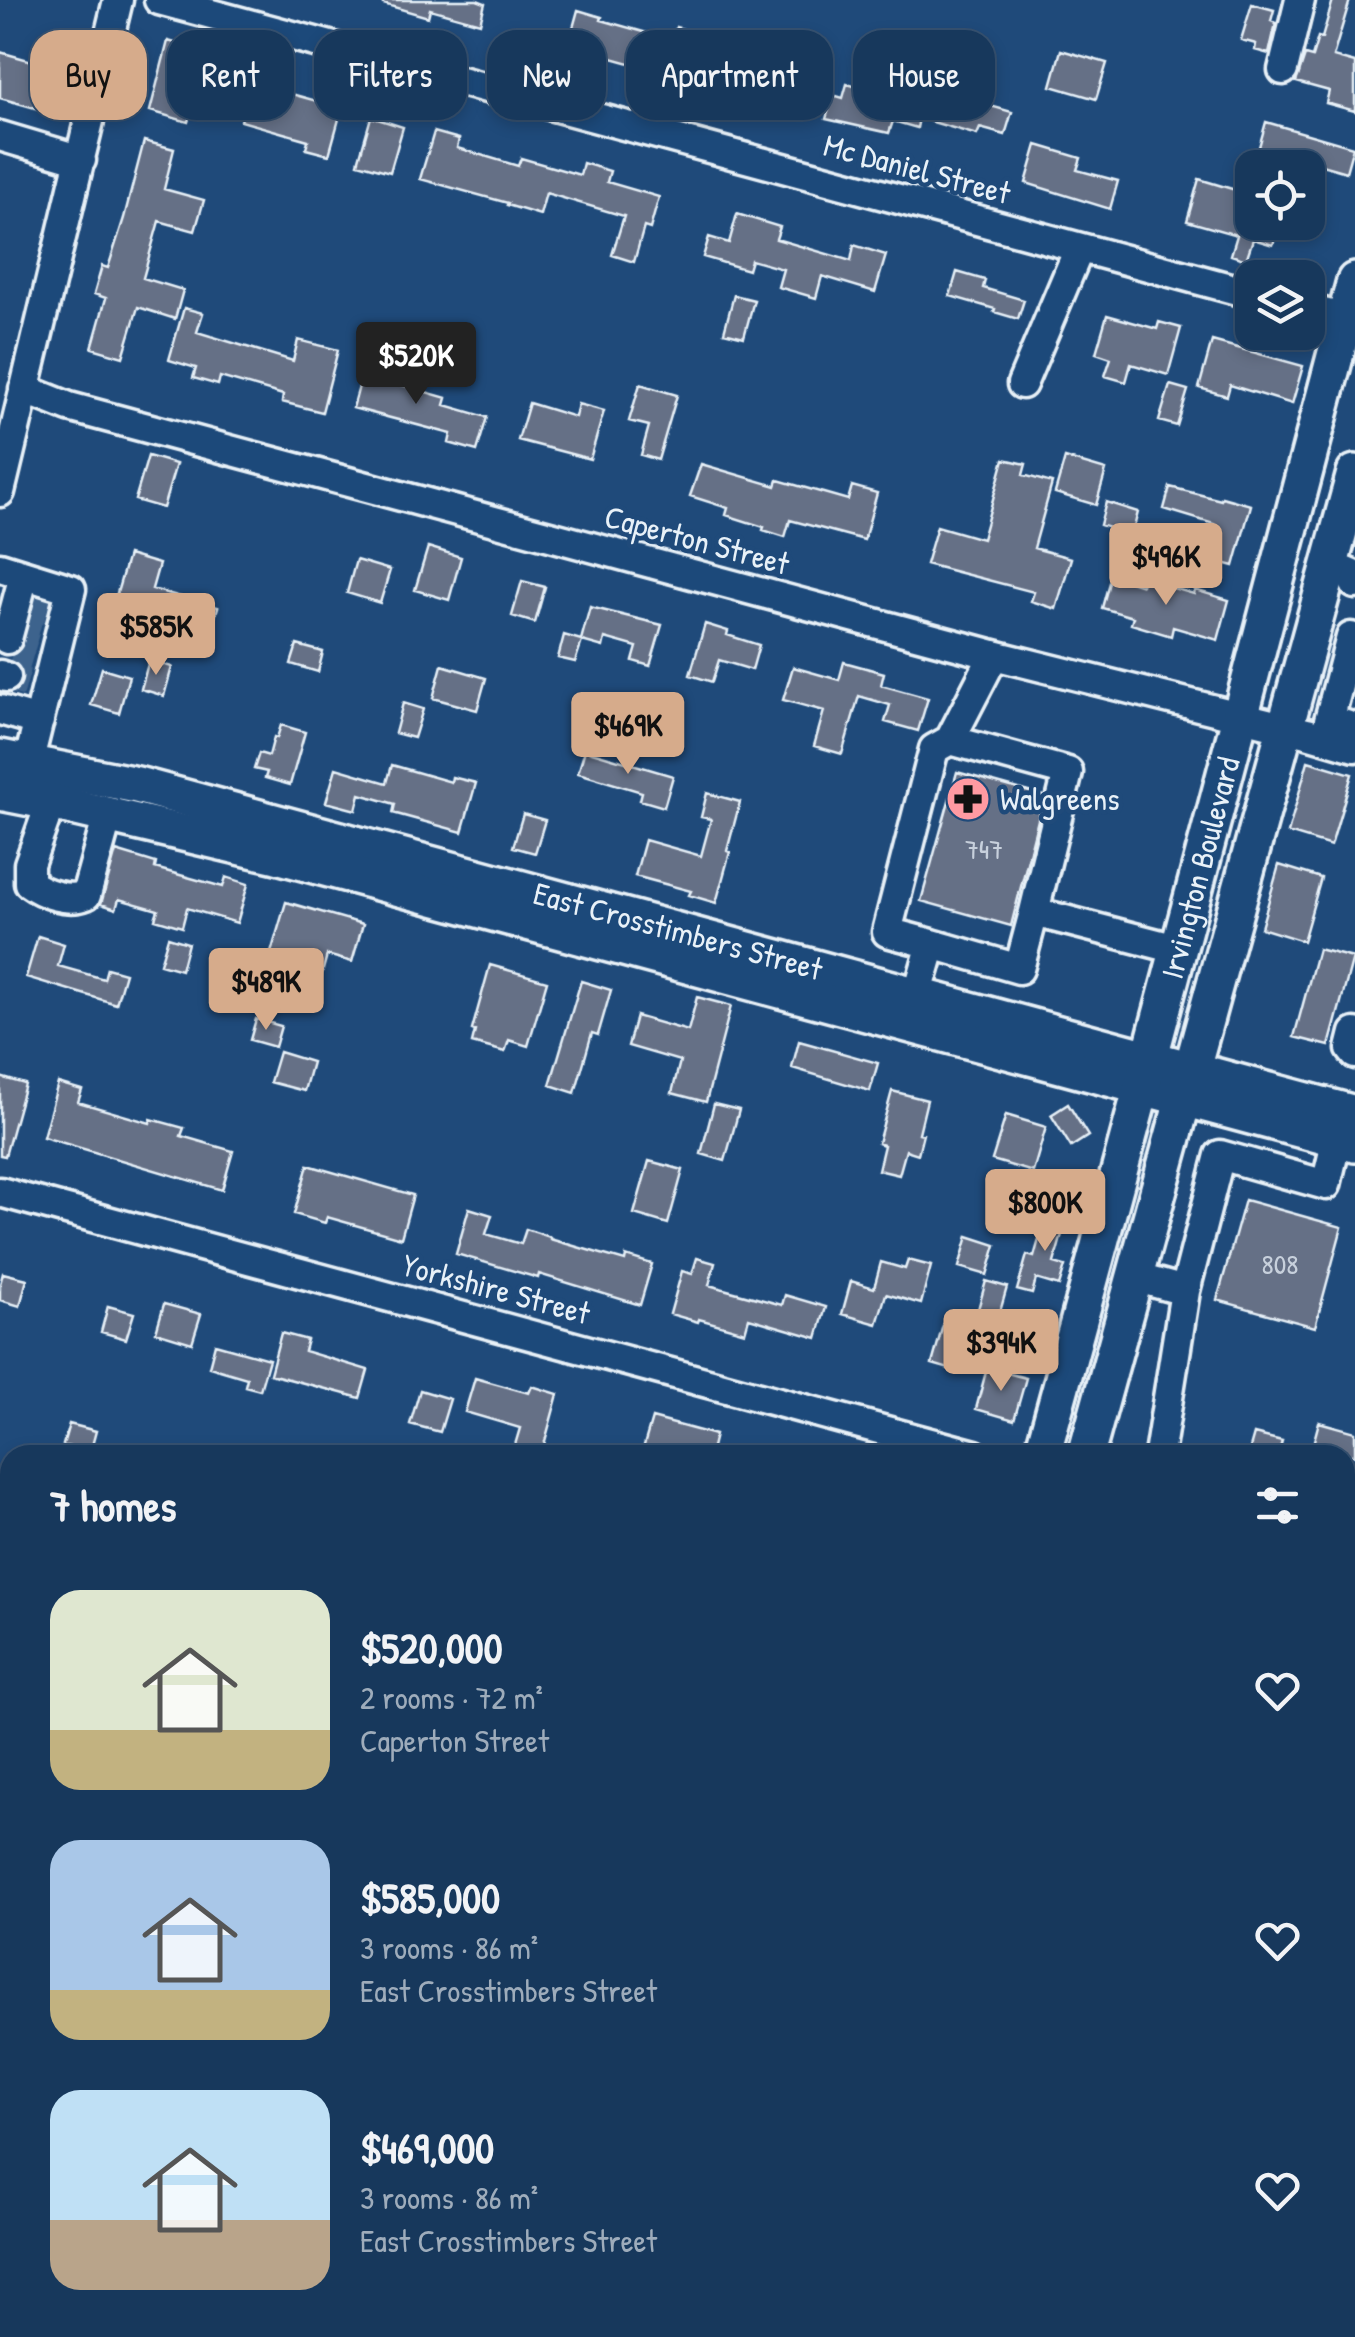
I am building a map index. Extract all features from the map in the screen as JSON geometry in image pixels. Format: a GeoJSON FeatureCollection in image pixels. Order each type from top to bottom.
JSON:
{"type":"FeatureCollection","features":[{"type":"Feature","properties":{"kind":"main road","name":"Irvington Boulevard"},"geometry":{"type":"LineString","coordinates":[[1045,1445],[1239,717],[1350,320],[1355,282]]}},
{"type":"Feature","properties":{"kind":"main road","name":"Irvington Boulevard"},"geometry":{"type":"LineString","coordinates":[[1089,1445],[1306,650],[1342,575],[1355,473]]}},
{"type":"Feature","properties":{"kind":"main road","name":"East Crosstimbers Street"},"geometry":{"type":"LineString","coordinates":[[14,761],[137,786],[280,840],[917,1006],[1147,1073],[1351,1121]]}},
{"type":"Feature","properties":{"kind":"main road","name":"East Crosstimbers Street"},"geometry":{"type":"LineString","coordinates":[[0,792],[108,815],[280,840]]}},
{"type":"Feature","properties":{"kind":"main road"},"geometry":{"type":"LineString","coordinates":[[1094,1267],[1134,1277]]}},
{"type":"Feature","properties":{"kind":"street"},"geometry":{"type":"LineString","coordinates":[[0,492],[118,0]]}},
{"type":"Feature","properties":{"kind":"street","name":"Mc Daniel Street"},"geometry":{"type":"LineString","coordinates":[[159,0],[1235,290]]}},
{"type":"Feature","properties":{"kind":"street"},"geometry":{"type":"LineString","coordinates":[[1282,70],[1300,0]]}},
{"type":"Feature","properties":{"kind":"street"},"geometry":{"type":"LineString","coordinates":[[0,136],[81,160]]}},
{"type":"Feature","properties":{"kind":"street"},"geometry":{"type":"LineString","coordinates":[[1022,384],[1079,249]]}},
{"type":"Feature","properties":{"kind":"street"},"geometry":{"type":"LineString","coordinates":[[1325,313],[1350,320]]}},
{"type":"Feature","properties":{"kind":"street","name":"Caperton Street"},"geometry":{"type":"LineString","coordinates":[[24,389],[69,408],[994,656],[1355,748]]}},
{"type":"Feature","properties":{"kind":"street"},"geometry":{"type":"LineString","coordinates":[[14,761],[38,721],[12,571],[70,589],[25,644]]}},
{"type":"Feature","properties":{"kind":"street"},"geometry":{"type":"LineString","coordinates":[[1306,650],[1351,639],[1328,720],[1355,728]]}},
{"type":"Feature","properties":{"kind":"street"},"geometry":{"type":"LineString","coordinates":[[950,740],[1068,772],[1019,969],[888,932],[934,749],[950,740],[994,656]]}},
{"type":"Feature","properties":{"kind":"street"},"geometry":{"type":"LineString","coordinates":[[0,710],[38,721]]}},
{"type":"Feature","properties":{"kind":"street"},"geometry":{"type":"LineString","coordinates":[[51,802],[29,864],[28,884],[41,892],[77,899],[86,896],[108,815]]}},
{"type":"Feature","properties":{"kind":"street"},"geometry":{"type":"LineString","coordinates":[[1034,912],[1177,949]]}},
{"type":"Feature","properties":{"kind":"street"},"geometry":{"type":"LineString","coordinates":[[917,1006],[932,944]]}},
{"type":"Feature","properties":{"kind":"street"},"geometry":{"type":"LineString","coordinates":[[1355,1033],[1355,1054]]}},
{"type":"Feature","properties":{"kind":"street"},"geometry":{"type":"LineString","coordinates":[[1161,1445],[1185,1291],[1220,1156],[1326,1185],[1351,1121]]}},
{"type":"Feature","properties":{"kind":"street","name":"Yorkshire Street"},"geometry":{"type":"LineString","coordinates":[[0,1192],[938,1445]]}},
{"type":"Feature","properties":{"kind":"street"},"geometry":{"type":"LineString","coordinates":[[1134,1277],[1185,1291]]}},
{"type":"Feature","properties":{"kind":"building"},"geometry":{"type":"Polygon","coordinates":[[[384,0],[485,3],[480,23],[430,9],[428,17],[383,4],[384,0]]]}},
{"type":"Feature","properties":{"kind":"building"},"geometry":{"type":"Polygon","coordinates":[[[1333,0],[1350,0],[1333,57],[1355,63],[1355,111],[1326,103],[1329,91],[1296,82],[1305,55],[1312,57],[1318,37],[1322,38],[1333,0]]]}},
{"type":"Feature","properties":{"kind":"building"},"geometry":{"type":"Polygon","coordinates":[[[1252,4],[1274,10],[1271,21],[1276,23],[1269,54],[1255,50],[1256,44],[1241,40],[1252,4]]]}},
{"type":"Feature","properties":{"kind":"building"},"geometry":{"type":"Polygon","coordinates":[[[578,10],[636,30],[626,30],[626,62],[606,56],[606,30],[572,30],[578,10]]]}},
{"type":"Feature","properties":{"kind":"building"},"geometry":{"type":"Polygon","coordinates":[[[167,45],[167,116],[150,111],[167,45]]]}},
{"type":"Feature","properties":{"kind":"building"},"geometry":{"type":"Polygon","coordinates":[[[1061,50],[1107,63],[1096,99],[1051,86],[1061,50]]]}},
{"type":"Feature","properties":{"kind":"building"},"geometry":{"type":"Polygon","coordinates":[[[0,52],[30,60],[30,107],[0,98],[0,52]]]}},
{"type":"Feature","properties":{"kind":"building"},"geometry":{"type":"Polygon","coordinates":[[[847,84],[853,86],[853,120],[919,120],[917,128],[893,121],[889,133],[830,120],[833,95],[843,98],[847,84]]]}},
{"type":"Feature","properties":{"kind":"building"},"geometry":{"type":"Polygon","coordinates":[[[294,95],[314,100],[314,120],[339,120],[329,155],[306,149],[308,140],[241,121],[294,120],[294,95]]]}},
{"type":"Feature","properties":{"kind":"building"},"geometry":{"type":"Polygon","coordinates":[[[995,107],[1012,112],[1005,135],[980,128],[977,135],[926,120],[995,120],[995,107]]]}},
{"type":"Feature","properties":{"kind":"building"},"geometry":{"type":"Polygon","coordinates":[[[370,120],[403,127],[390,172],[358,163],[370,120]]]}},
{"type":"Feature","properties":{"kind":"building"},"geometry":{"type":"Polygon","coordinates":[[[1266,122],[1353,147],[1346,172],[1325,166],[1325,150],[1259,147],[1266,122]]]}},
{"type":"Feature","properties":{"kind":"building"},"geometry":{"type":"Polygon","coordinates":[[[434,132],[459,139],[457,148],[518,166],[521,158],[580,175],[583,163],[610,171],[607,182],[659,197],[650,229],[644,227],[634,262],[612,255],[624,216],[546,193],[540,215],[420,179],[434,132]]]}},
{"type":"Feature","properties":{"kind":"building"},"geometry":{"type":"Polygon","coordinates":[[[144,141],[174,149],[164,189],[204,200],[195,231],[159,221],[143,278],[183,290],[175,319],[138,307],[123,357],[92,348],[106,298],[94,294],[102,266],[108,268],[144,141]]]}},
{"type":"Feature","properties":{"kind":"building"},"geometry":{"type":"Polygon","coordinates":[[[1037,145],[1081,158],[1077,170],[1118,181],[1110,209],[1026,183],[1037,145]]]}},
{"type":"Feature","properties":{"kind":"building"},"geometry":{"type":"Polygon","coordinates":[[[1199,179],[1235,190],[1235,234],[1187,221],[1199,179]]]}},
{"type":"Feature","properties":{"kind":"building"},"geometry":{"type":"Polygon","coordinates":[[[737,214],[780,227],[776,239],[851,261],[854,245],[886,255],[875,292],[822,276],[816,298],[778,287],[783,269],[751,260],[748,270],[703,257],[709,237],[729,243],[737,214]]]}},
{"type":"Feature","properties":{"kind":"building"},"geometry":{"type":"Polygon","coordinates":[[[1236,240],[1253,240],[1246,260],[1231,255],[1236,240]]]}},
{"type":"Feature","properties":{"kind":"building"},"geometry":{"type":"Polygon","coordinates":[[[957,272],[985,280],[983,288],[1024,300],[1018,319],[950,296],[957,272]]]}},
{"type":"Feature","properties":{"kind":"building"},"geometry":{"type":"Polygon","coordinates":[[[734,295],[754,300],[744,337],[724,332],[734,295]]]}},
{"type":"Feature","properties":{"kind":"building"},"geometry":{"type":"Polygon","coordinates":[[[184,308],[203,313],[197,332],[293,361],[298,340],[338,350],[322,412],[282,402],[283,395],[220,377],[218,385],[193,378],[196,368],[169,360],[184,308]]]}},
{"type":"Feature","properties":{"kind":"building"},"geometry":{"type":"Polygon","coordinates":[[[1107,315],[1157,329],[1159,322],[1181,328],[1168,375],[1131,364],[1126,382],[1105,376],[1111,358],[1096,353],[1107,315]]]}},
{"type":"Feature","properties":{"kind":"building"},"geometry":{"type":"Polygon","coordinates":[[[1212,341],[1303,366],[1292,404],[1230,385],[1227,396],[1199,388],[1212,341]]]}},
{"type":"Feature","properties":{"kind":"building"},"geometry":{"type":"Polygon","coordinates":[[[366,361],[395,369],[391,382],[447,398],[445,405],[487,417],[477,451],[449,443],[451,434],[353,408],[366,361]]]}},
{"type":"Feature","properties":{"kind":"building"},"geometry":{"type":"Polygon","coordinates":[[[640,384],[677,395],[658,460],[641,455],[649,426],[629,421],[640,384]]]}},
{"type":"Feature","properties":{"kind":"building"},"geometry":{"type":"Polygon","coordinates":[[[1170,385],[1188,390],[1177,426],[1159,421],[1170,385]]]}},
{"type":"Feature","properties":{"kind":"building"},"geometry":{"type":"Polygon","coordinates":[[[529,403],[575,417],[578,404],[604,411],[590,459],[518,440],[529,403]]]}},
{"type":"Feature","properties":{"kind":"building"},"geometry":{"type":"Polygon","coordinates":[[[148,456],[176,464],[163,508],[135,500],[148,456]]]}},
{"type":"Feature","properties":{"kind":"building"},"geometry":{"type":"Polygon","coordinates":[[[1065,458],[1106,470],[1096,505],[1055,493],[1065,458]]]}},
{"type":"Feature","properties":{"kind":"building"},"geometry":{"type":"Polygon","coordinates":[[[1004,459],[1026,464],[1023,475],[1052,483],[1034,548],[1071,558],[1056,609],[1031,601],[1034,592],[926,564],[937,526],[982,539],[1004,459]]]}},
{"type":"Feature","properties":{"kind":"building"},"geometry":{"type":"Polygon","coordinates":[[[701,464],[776,486],[778,480],[848,500],[852,486],[877,493],[864,540],[790,520],[785,537],[726,515],[728,508],[690,496],[701,464]]]}},
{"type":"Feature","properties":{"kind":"building"},"geometry":{"type":"Polygon","coordinates":[[[1170,487],[1251,505],[1234,566],[1204,558],[1214,524],[1164,509],[1170,487]]]}},
{"type":"Feature","properties":{"kind":"building"},"geometry":{"type":"Polygon","coordinates":[[[1106,502],[1138,512],[1132,535],[1100,525],[1106,502]]]}},
{"type":"Feature","properties":{"kind":"building"},"geometry":{"type":"Polygon","coordinates":[[[428,547],[461,557],[449,600],[415,590],[428,547]]]}},
{"type":"Feature","properties":{"kind":"building"},"geometry":{"type":"Polygon","coordinates":[[[128,555],[159,564],[152,589],[218,607],[207,643],[167,631],[171,616],[115,600],[128,555]]]}},
{"type":"Feature","properties":{"kind":"building"},"geometry":{"type":"Polygon","coordinates":[[[356,560],[390,570],[380,603],[347,593],[356,560]]]}},
{"type":"Feature","properties":{"kind":"building"},"geometry":{"type":"Polygon","coordinates":[[[1111,575],[1142,585],[1144,580],[1229,600],[1218,640],[1173,627],[1171,636],[1131,624],[1133,617],[1102,608],[1111,575]]]}},
{"type":"Feature","properties":{"kind":"building"},"geometry":{"type":"Polygon","coordinates":[[[522,581],[545,587],[535,623],[512,616],[522,581]]]}},
{"type":"Feature","properties":{"kind":"building"},"geometry":{"type":"Polygon","coordinates":[[[590,607],[662,625],[650,666],[633,661],[637,647],[605,638],[603,647],[582,641],[575,662],[558,658],[564,635],[581,640],[590,607]]]}},
{"type":"Feature","properties":{"kind":"building"},"geometry":{"type":"Polygon","coordinates":[[[705,624],[759,645],[752,670],[719,660],[712,682],[690,675],[705,624]]]}},
{"type":"Feature","properties":{"kind":"building"},"geometry":{"type":"Polygon","coordinates":[[[297,645],[323,652],[318,672],[291,664],[297,645]]]}},
{"type":"Feature","properties":{"kind":"building"},"geometry":{"type":"Polygon","coordinates":[[[149,660],[172,667],[164,696],[141,689],[149,660]]]}},
{"type":"Feature","properties":{"kind":"building"},"geometry":{"type":"Polygon","coordinates":[[[844,662],[884,673],[881,685],[928,698],[918,731],[885,722],[890,705],[859,696],[842,754],[814,746],[824,711],[783,700],[793,667],[839,680],[844,662]]]}},
{"type":"Feature","properties":{"kind":"building"},"geometry":{"type":"Polygon","coordinates":[[[442,665],[486,678],[477,710],[433,698],[442,665]]]}},
{"type":"Feature","properties":{"kind":"building"},"geometry":{"type":"Polygon","coordinates":[[[102,668],[129,676],[119,713],[91,705],[102,668]]]}},
{"type":"Feature","properties":{"kind":"building"},"geometry":{"type":"Polygon","coordinates":[[[403,703],[423,709],[414,738],[395,733],[403,703]]]}},
{"type":"Feature","properties":{"kind":"building"},"geometry":{"type":"Polygon","coordinates":[[[281,725],[305,732],[290,785],[265,778],[267,772],[254,769],[259,753],[269,756],[281,725]]]}},
{"type":"Feature","properties":{"kind":"building"},"geometry":{"type":"Polygon","coordinates":[[[585,750],[673,776],[664,807],[640,800],[642,792],[578,773],[585,750]]]}},
{"type":"Feature","properties":{"kind":"building"},"geometry":{"type":"Polygon","coordinates":[[[1308,761],[1352,774],[1331,846],[1288,833],[1308,761]]]}},
{"type":"Feature","properties":{"kind":"building"},"geometry":{"type":"Polygon","coordinates":[[[392,765],[451,782],[452,777],[476,783],[462,832],[393,813],[395,804],[360,794],[356,810],[326,802],[336,768],[387,783],[392,765]]]}},
{"type":"Feature","properties":{"kind":"building","name":"Walgreens"},"geometry":{"type":"Polygon","coordinates":[[[957,772],[1044,796],[1011,926],[921,901],[957,772]]]}},
{"type":"Feature","properties":{"kind":"building"},"geometry":{"type":"Polygon","coordinates":[[[707,793],[740,802],[716,903],[689,895],[691,891],[635,876],[645,840],[701,856],[711,819],[701,817],[707,793]]]}},
{"type":"Feature","properties":{"kind":"building"},"geometry":{"type":"Polygon","coordinates":[[[523,814],[545,820],[535,853],[513,847],[523,814]]]}},
{"type":"Feature","properties":{"kind":"building"},"geometry":{"type":"Polygon","coordinates":[[[116,851],[156,863],[155,868],[223,887],[226,877],[248,884],[237,923],[187,908],[182,927],[155,919],[158,910],[119,899],[116,909],[101,904],[116,851]]]}},
{"type":"Feature","properties":{"kind":"building"},"geometry":{"type":"Polygon","coordinates":[[[1279,865],[1321,878],[1303,941],[1261,928],[1279,865]]]}},
{"type":"Feature","properties":{"kind":"building"},"geometry":{"type":"Polygon","coordinates":[[[286,902],[363,924],[352,962],[327,955],[313,1006],[291,1000],[302,962],[271,953],[286,902]]]}},
{"type":"Feature","properties":{"kind":"building"},"geometry":{"type":"Polygon","coordinates":[[[38,936],[64,944],[58,966],[104,979],[107,968],[125,973],[116,1004],[26,977],[38,936]]]}},
{"type":"Feature","properties":{"kind":"building"},"geometry":{"type":"Polygon","coordinates":[[[168,937],[188,943],[181,970],[160,964],[168,937]]]}},
{"type":"Feature","properties":{"kind":"building"},"geometry":{"type":"Polygon","coordinates":[[[1318,949],[1353,958],[1329,1046],[1294,1037],[1318,949]]]}},
{"type":"Feature","properties":{"kind":"building"},"geometry":{"type":"Polygon","coordinates":[[[490,965],[547,981],[528,1046],[509,1040],[505,1052],[472,1043],[490,965]]]}},
{"type":"Feature","properties":{"kind":"building"},"geometry":{"type":"Polygon","coordinates":[[[581,981],[611,990],[598,1035],[592,1033],[575,1093],[550,1085],[581,981]]]}},
{"type":"Feature","properties":{"kind":"building"},"geometry":{"type":"Polygon","coordinates":[[[697,997],[731,1006],[706,1102],[672,1093],[680,1061],[628,1046],[636,1016],[688,1031],[697,997]]]}},
{"type":"Feature","properties":{"kind":"building"},"geometry":{"type":"Polygon","coordinates":[[[256,1019],[281,1026],[275,1047],[250,1040],[256,1019]]]}},
{"type":"Feature","properties":{"kind":"building"},"geometry":{"type":"Polygon","coordinates":[[[799,1041],[878,1063],[870,1091],[792,1068],[799,1041]]]}},
{"type":"Feature","properties":{"kind":"building"},"geometry":{"type":"Polygon","coordinates":[[[279,1052],[312,1062],[304,1091],[270,1082],[279,1052]]]}},
{"type":"Feature","properties":{"kind":"building"},"geometry":{"type":"Polygon","coordinates":[[[0,1077],[25,1084],[5,1156],[0,1155],[0,1077]]]}},
{"type":"Feature","properties":{"kind":"building"},"geometry":{"type":"Polygon","coordinates":[[[58,1083],[82,1090],[78,1102],[150,1123],[151,1119],[184,1128],[181,1136],[233,1151],[222,1190],[43,1137],[58,1083]]]}},
{"type":"Feature","properties":{"kind":"building"},"geometry":{"type":"Polygon","coordinates":[[[892,1091],[927,1100],[918,1154],[906,1150],[899,1175],[878,1170],[884,1145],[878,1143],[892,1091]]]}},
{"type":"Feature","properties":{"kind":"building"},"geometry":{"type":"Polygon","coordinates":[[[714,1104],[739,1110],[725,1161],[701,1154],[714,1104]]]}},
{"type":"Feature","properties":{"kind":"building"},"geometry":{"type":"Polygon","coordinates":[[[1068,1104],[1088,1136],[1071,1147],[1051,1115],[1068,1104]]]}},
{"type":"Feature","properties":{"kind":"building"},"geometry":{"type":"Polygon","coordinates":[[[1006,1115],[1046,1127],[1033,1172],[992,1160],[1006,1115]]]}},
{"type":"Feature","properties":{"kind":"building"},"geometry":{"type":"Polygon","coordinates":[[[649,1161],[683,1170],[668,1224],[634,1214],[649,1161]]]}},
{"type":"Feature","properties":{"kind":"building"},"geometry":{"type":"Polygon","coordinates":[[[308,1165],[413,1195],[401,1238],[327,1217],[325,1223],[294,1214],[308,1165]]]}},
{"type":"Feature","properties":{"kind":"building"},"geometry":{"type":"Polygon","coordinates":[[[1245,1200],[1342,1227],[1315,1327],[1217,1300],[1245,1200]]]}},
{"type":"Feature","properties":{"kind":"building"},"geometry":{"type":"Polygon","coordinates":[[[469,1208],[492,1215],[486,1234],[521,1244],[526,1229],[625,1261],[626,1256],[652,1264],[640,1305],[456,1254],[469,1208]]]}},
{"type":"Feature","properties":{"kind":"building"},"geometry":{"type":"Polygon","coordinates":[[[1048,1208],[1068,1213],[1054,1263],[1065,1266],[1059,1286],[1036,1279],[1032,1294],[1017,1290],[1027,1255],[1034,1257],[1048,1208]]]}},
{"type":"Feature","properties":{"kind":"building"},"geometry":{"type":"Polygon","coordinates":[[[968,1236],[996,1245],[987,1275],[959,1267],[968,1236]]]}},
{"type":"Feature","properties":{"kind":"building"},"geometry":{"type":"Polygon","coordinates":[[[697,1258],[715,1263],[709,1285],[782,1305],[785,1295],[826,1307],[817,1338],[749,1318],[745,1332],[670,1314],[682,1271],[692,1274],[697,1258]]]}},
{"type":"Feature","properties":{"kind":"building"},"geometry":{"type":"Polygon","coordinates":[[[908,1260],[931,1266],[921,1304],[886,1294],[877,1324],[842,1314],[851,1281],[874,1288],[881,1262],[905,1269],[908,1260]]]}},
{"type":"Feature","properties":{"kind":"building"},"geometry":{"type":"Polygon","coordinates":[[[3,1273],[27,1279],[20,1306],[0,1300],[3,1273]]]}},
{"type":"Feature","properties":{"kind":"building"},"geometry":{"type":"Polygon","coordinates":[[[986,1281],[1007,1287],[996,1326],[975,1320],[986,1281]]]}},
{"type":"Feature","properties":{"kind":"building"},"geometry":{"type":"Polygon","coordinates":[[[164,1304],[201,1314],[192,1343],[156,1332],[164,1304]]]}},
{"type":"Feature","properties":{"kind":"building"},"geometry":{"type":"Polygon","coordinates":[[[108,1306],[134,1313],[126,1339],[101,1332],[108,1306]]]}},
{"type":"Feature","properties":{"kind":"building"},"geometry":{"type":"Polygon","coordinates":[[[945,1318],[976,1327],[963,1373],[932,1364],[945,1318]]]}},
{"type":"Feature","properties":{"kind":"building"},"geometry":{"type":"Polygon","coordinates":[[[281,1333],[307,1340],[304,1351],[368,1370],[360,1398],[270,1374],[281,1333]]]}},
{"type":"Feature","properties":{"kind":"building"},"geometry":{"type":"Polygon","coordinates":[[[215,1344],[269,1359],[260,1390],[245,1386],[247,1378],[209,1367],[215,1344]]]}},
{"type":"Feature","properties":{"kind":"building"},"geometry":{"type":"Polygon","coordinates":[[[987,1368],[1026,1378],[1014,1420],[976,1409],[987,1368]]]}},
{"type":"Feature","properties":{"kind":"building"},"geometry":{"type":"Polygon","coordinates":[[[475,1378],[529,1393],[532,1386],[558,1394],[544,1445],[515,1445],[520,1428],[465,1412],[475,1378]]]}},
{"type":"Feature","properties":{"kind":"building"},"geometry":{"type":"Polygon","coordinates":[[[420,1390],[450,1399],[440,1432],[410,1424],[420,1390]]]}},
{"type":"Feature","properties":{"kind":"building"},"geometry":{"type":"Polygon","coordinates":[[[652,1418],[715,1435],[712,1445],[644,1445],[652,1418]]]}},
{"type":"Feature","properties":{"kind":"building"},"geometry":{"type":"Polygon","coordinates":[[[1319,1422],[1355,1432],[1355,1445],[1313,1445],[1319,1422]]]}},
{"type":"Feature","properties":{"kind":"building"},"geometry":{"type":"Polygon","coordinates":[[[69,1424],[96,1431],[92,1445],[63,1445],[69,1424]]]}},
{"type":"Feature","properties":{"kind":"building"},"geometry":{"type":"Polygon","coordinates":[[[1254,1434],[1282,1441],[1281,1445],[1251,1445],[1254,1434]]]}},
{"type":"Feature","properties":{"kind":"tunnel"},"geometry":{"type":"LineString","coordinates":[[26,605],[47,611]]}},
{"type":"Feature","properties":{"kind":"tunnel"},"geometry":{"type":"LineString","coordinates":[[20,628],[39,633]]}},
{"type":"Feature","properties":{"kind":"tunnel"},"geometry":{"type":"LineString","coordinates":[[13,650],[33,656]]}},
{"type":"Feature","properties":{"kind":"tunnel"},"geometry":{"type":"LineString","coordinates":[[6,677],[27,683]]}},
{"type":"Feature","properties":{"kind":"place","name":"Walgreens"},"geometry":{"type":"Point","coordinates":[968,799]}}]}
